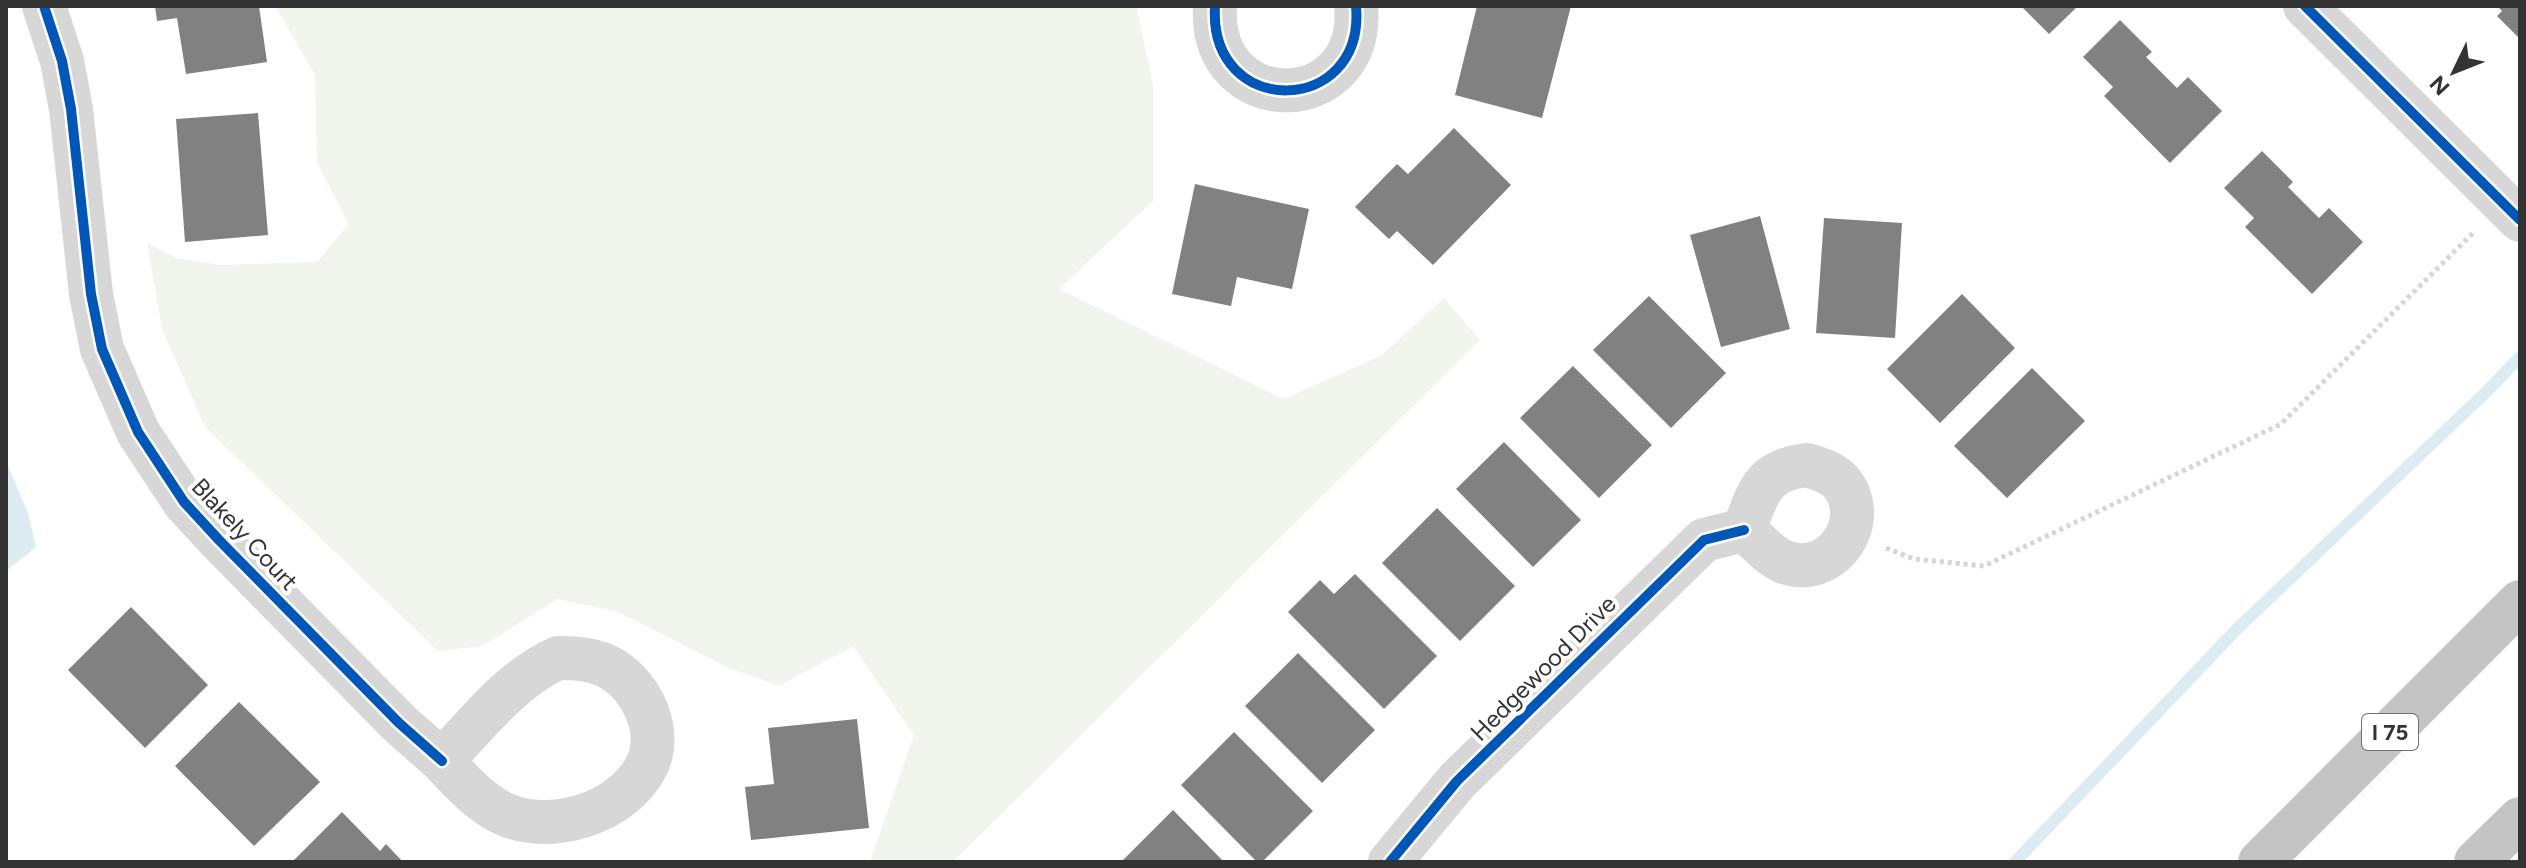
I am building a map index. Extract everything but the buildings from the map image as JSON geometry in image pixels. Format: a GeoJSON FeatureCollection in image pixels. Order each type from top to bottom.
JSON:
{"type":"FeatureCollection","features":[{"type":"Feature","properties":{"kind":"highway","name":"I 75"},"geometry":{"type":"LineString","coordinates":[[2260,862],[2520,602]]}},
{"type":"Feature","properties":{"kind":"highway"},"geometry":{"type":"LineString","coordinates":[[2476,862],[2520,819]]}},
{"type":"Feature","properties":{"kind":"street","name":"Blakely Court"},"geometry":{"type":"LineString","coordinates":[[44,6],[62,61],[71,109],[91,294],[102,349],[138,432],[184,502],[389,712],[475,795],[504,814],[535,822],[561,821],[593,813],[636,782],[648,763],[652,737],[647,710],[632,686],[611,669],[586,659],[558,658],[537,667],[518,682],[442,761]]}},
{"type":"Feature","properties":{"kind":"street"},"geometry":{"type":"LineString","coordinates":[[1215,6],[1214,26],[1220,49],[1234,70],[1254,84],[1278,91],[1301,90],[1322,81],[1340,67],[1352,47],[1358,25],[1356,6]]}},
{"type":"Feature","properties":{"kind":"street"},"geometry":{"type":"LineString","coordinates":[[2305,6],[2512,212]]}},
{"type":"Feature","properties":{"kind":"street"},"geometry":{"type":"LineString","coordinates":[[1807,465],[1827,471],[1841,482],[1851,504],[1849,534],[1832,556],[1807,566],[1786,563],[1770,555],[1759,541],[1744,530],[1754,500],[1765,481],[1786,467],[1807,465]]}},
{"type":"Feature","properties":{"kind":"street","name":"Hedgewood Drive"},"geometry":{"type":"LineString","coordinates":[[1390,862],[1457,781],[1704,540],[1744,530]]}},
{"type":"Feature","properties":{"kind":"path"},"geometry":{"type":"LineString","coordinates":[[1849,534],[1914,559],[1984,566],[2281,424],[2512,212]]}},
{"type":"Feature","properties":{"kind":"shaded area"},"geometry":{"type":"Polygon","coordinates":[[[275,6],[1136,6],[1153,84],[1153,201],[1059,289],[1284,399],[1382,355],[1444,298],[1480,340],[953,862],[870,862],[914,735],[853,646],[779,686],[729,668],[618,612],[558,599],[482,646],[438,651],[205,427],[162,329],[147,243],[177,258],[219,265],[317,262],[349,224],[317,163],[315,75],[275,6]]]}},
{"type":"Feature","properties":{"kind":"shaded area"},"geometry":{"type":"Polygon","coordinates":[[[6,461],[28,513],[36,547],[6,571],[6,461]]]}},
{"type":"Feature","properties":{"kind":"waterway"},"geometry":{"type":"LineString","coordinates":[[2015,862],[2236,630],[2520,357]]}},
{"type":"Feature","properties":{"kind":"cycle path"},"geometry":{"type":"LineString","coordinates":[[44,6],[62,61],[71,109],[91,294],[102,349],[138,432],[184,502],[219,540],[399,723],[442,761]]}},
{"type":"Feature","properties":{"kind":"cycle path"},"geometry":{"type":"LineString","coordinates":[[1215,6],[1219,43],[1235,70],[1259,85],[1287,90],[1314,85],[1337,69],[1353,43],[1356,6]]}},
{"type":"Feature","properties":{"kind":"cycle path"},"geometry":{"type":"LineString","coordinates":[[2305,6],[2520,220]]}},
{"type":"Feature","properties":{"kind":"cycle path"},"geometry":{"type":"LineString","coordinates":[[1390,862],[1457,781],[1704,540],[1744,530]]}}]}
